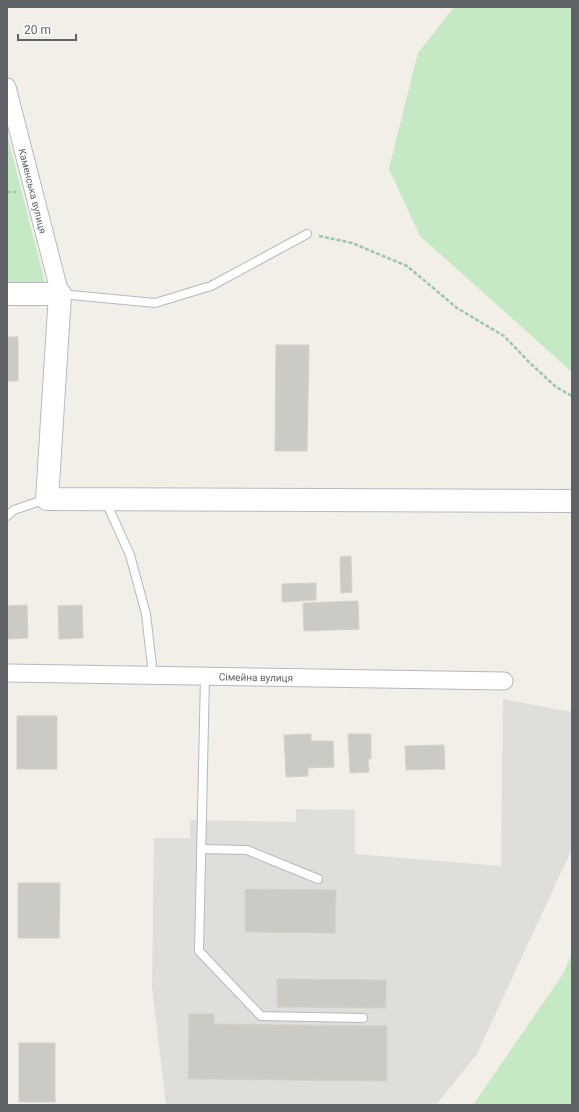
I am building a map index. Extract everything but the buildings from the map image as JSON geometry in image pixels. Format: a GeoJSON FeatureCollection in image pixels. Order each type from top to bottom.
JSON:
{"type":"FeatureCollection","features":[{"type":"Feature","properties":{"kind":"street","name":"Каменська вулиця"},"geometry":{"type":"LineString","coordinates":[[7,87],[60,294],[47,499]]}},
{"type":"Feature","properties":{"kind":"street"},"geometry":{"type":"LineString","coordinates":[[7,294],[60,294]]}},
{"type":"Feature","properties":{"kind":"street"},"geometry":{"type":"LineString","coordinates":[[47,499],[572,501]]}},
{"type":"Feature","properties":{"kind":"street","name":"Сімейна вулиця"},"geometry":{"type":"LineString","coordinates":[[7,673],[504,681]]}},
{"type":"Feature","properties":{"kind":"lane"},"geometry":{"type":"LineString","coordinates":[[60,294],[155,303],[211,286],[307,234]]}},
{"type":"Feature","properties":{"kind":"lane"},"geometry":{"type":"LineString","coordinates":[[7,516],[14,510],[47,499]]}},
{"type":"Feature","properties":{"kind":"lane"},"geometry":{"type":"LineString","coordinates":[[104,499],[130,555],[146,614],[153,675]]}},
{"type":"Feature","properties":{"kind":"lane"},"geometry":{"type":"LineString","coordinates":[[205,676],[199,951],[261,1016],[363,1018]]}},
{"type":"Feature","properties":{"kind":"lane"},"geometry":{"type":"LineString","coordinates":[[201,849],[247,850],[318,879]]}},
{"type":"Feature","properties":{"kind":"path"},"geometry":{"type":"LineString","coordinates":[[307,234],[352,243],[407,266],[457,308],[504,336],[556,387],[572,396]]}},
{"type":"Feature","properties":{"kind":"shaded area"},"geometry":{"type":"Polygon","coordinates":[[[503,699],[572,712],[572,849],[477,1054],[436,1105],[166,1105],[152,987],[154,838],[190,838],[190,820],[296,822],[296,809],[355,810],[355,854],[501,866],[503,699]]]}},
{"type":"Feature","properties":{"kind":"green space"},"geometry":{"type":"Polygon","coordinates":[[[454,7],[572,7],[572,372],[420,236],[389,169],[418,53],[454,7]]]}},
{"type":"Feature","properties":{"kind":"green space"},"geometry":{"type":"Polygon","coordinates":[[[7,134],[45,283],[7,283],[7,134]]]}},
{"type":"Feature","properties":{"kind":"green space"},"geometry":{"type":"Polygon","coordinates":[[[572,954],[572,1105],[473,1105],[563,974],[572,954]]]}}]}
